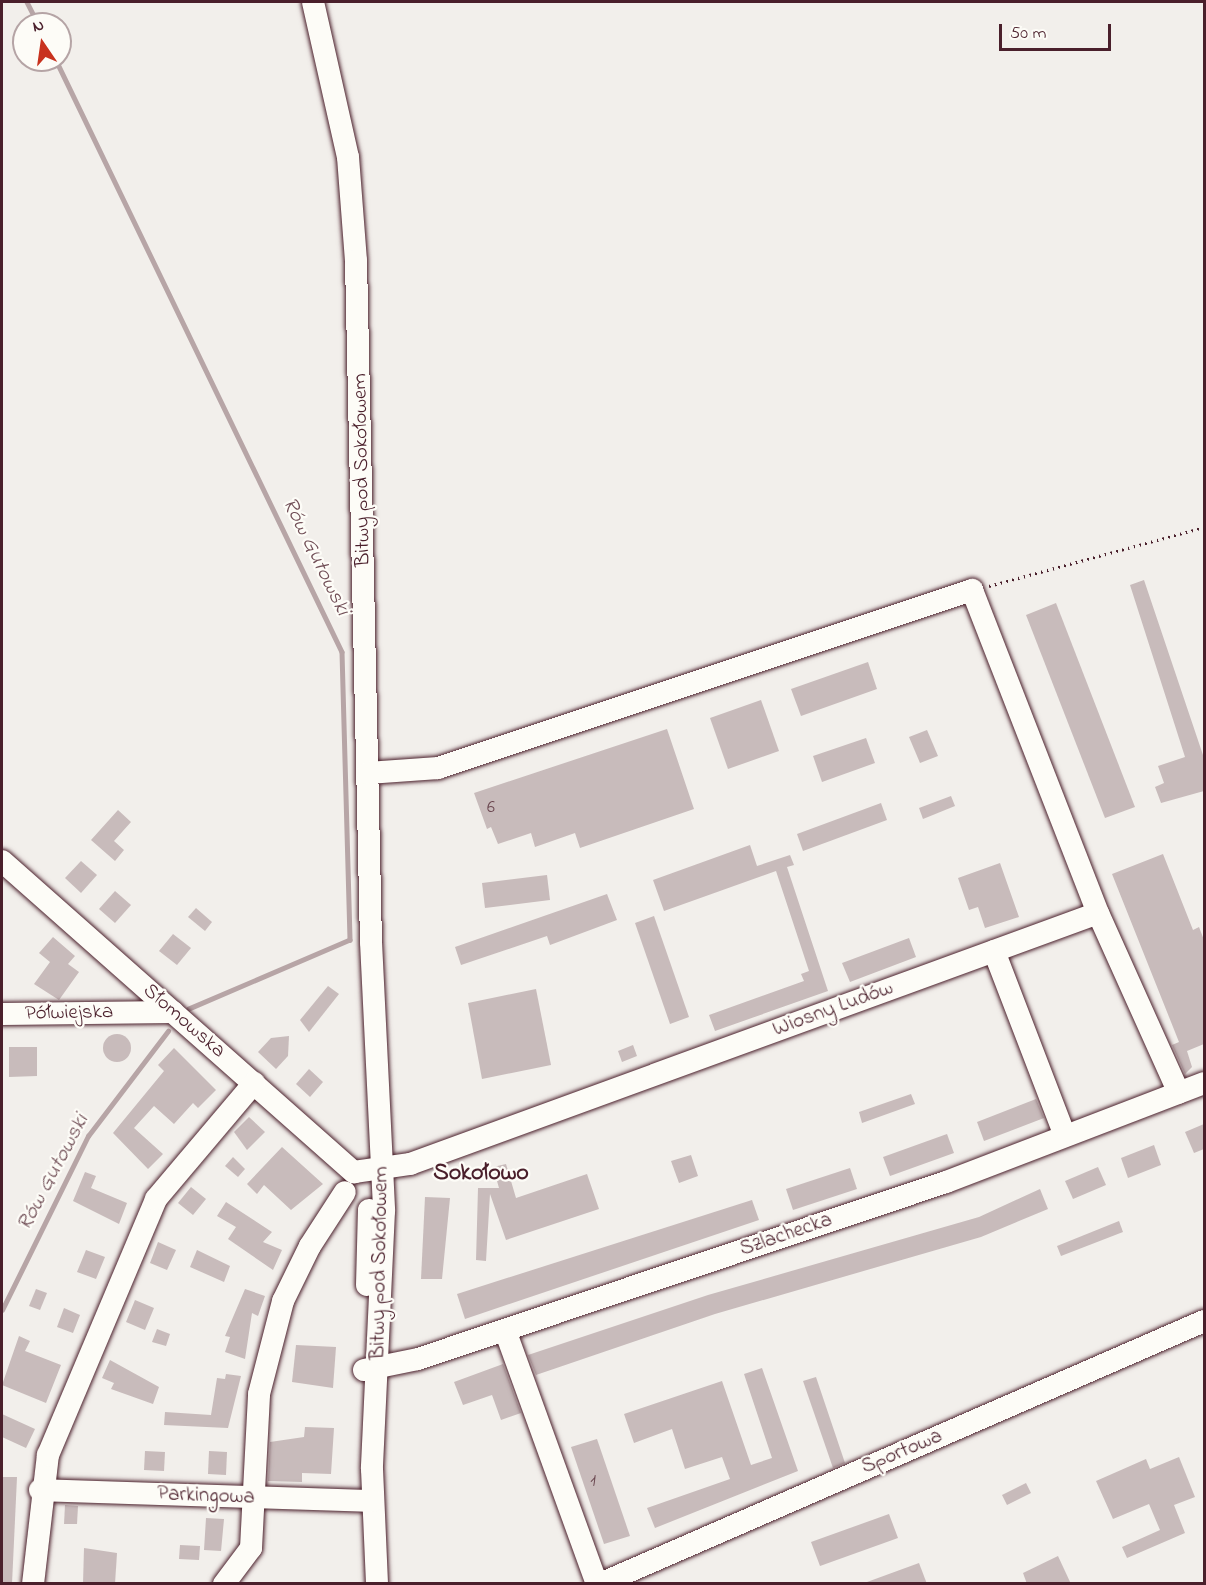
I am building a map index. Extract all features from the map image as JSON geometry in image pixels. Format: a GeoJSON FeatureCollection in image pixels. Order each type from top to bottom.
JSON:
{"type":"FeatureCollection","features":[{"type":"Feature","properties":{"kind":"street","name":"Bitwy pod Sokołowem"},"geometry":{"type":"LineString","coordinates":[[313,2],[348,157],[356,261],[376,1173],[362,1584]]}},
{"type":"Feature","properties":{"kind":"street"},"geometry":{"type":"LineString","coordinates":[[368,773],[438,768],[972,590],[1098,913],[1179,1093]]}},
{"type":"Feature","properties":{"kind":"street","name":"Słomowska"},"geometry":{"type":"LineString","coordinates":[[2,861],[354,1173],[376,1173]]}},
{"type":"Feature","properties":{"kind":"street","name":"Wiosny Ludów"},"geometry":{"type":"LineString","coordinates":[[376,1173],[1098,913]]}},
{"type":"Feature","properties":{"kind":"street"},"geometry":{"type":"LineString","coordinates":[[994,951],[1065,1136]]}},
{"type":"Feature","properties":{"kind":"street","name":"Półwiejska"},"geometry":{"type":"LineString","coordinates":[[2,1014],[173,1012]]}},
{"type":"Feature","properties":{"kind":"street"},"geometry":{"type":"LineString","coordinates":[[33,1584],[40,1490],[48,1455],[156,1198],[254,1083]]}},
{"type":"Feature","properties":{"kind":"street","name":"Szlachecka"},"geometry":{"type":"LineString","coordinates":[[371,1370],[505,1330],[1065,1136],[1204,1083]]}},
{"type":"Feature","properties":{"kind":"street"},"geometry":{"type":"LineString","coordinates":[[224,1584],[251,1548],[259,1394],[284,1301],[310,1246],[345,1192]]}},
{"type":"Feature","properties":{"kind":"street","name":"Sportowa"},"geometry":{"type":"LineString","coordinates":[[599,1584],[1204,1322]]}},
{"type":"Feature","properties":{"kind":"street"},"geometry":{"type":"LineString","coordinates":[[505,1330],[599,1584]]}},
{"type":"Feature","properties":{"kind":"street","name":"Parkingowa"},"geometry":{"type":"LineString","coordinates":[[40,1490],[364,1501]]}},
{"type":"Feature","properties":{"kind":"street","name":"Bitwy pod Sokołowem"},"geometry":{"type":"LineString","coordinates":[[364,1501],[377,1584]]}},
{"type":"Feature","properties":{"kind":"path"},"geometry":{"type":"LineString","coordinates":[[972,590],[1204,527]]}},
{"type":"Feature","properties":{"kind":"building"},"geometry":{"type":"Polygon","coordinates":[[[1144,580],[1204,758],[1204,791],[1161,803],[1155,787],[1164,783],[1158,766],[1185,757],[1130,585],[1144,580]]]}},
{"type":"Feature","properties":{"kind":"building"},"geometry":{"type":"Polygon","coordinates":[[[1056,603],[1135,807],[1105,818],[1026,615],[1056,603]]]}},
{"type":"Feature","properties":{"kind":"building"},"geometry":{"type":"Polygon","coordinates":[[[868,662],[877,689],[801,716],[791,689],[868,662]]]}},
{"type":"Feature","properties":{"kind":"building"},"geometry":{"type":"Polygon","coordinates":[[[761,700],[779,751],[728,769],[710,718],[761,700]]]}},
{"type":"Feature","properties":{"kind":"building"},"geometry":{"type":"Polygon","coordinates":[[[667,729],[694,809],[580,848],[575,833],[535,847],[531,833],[498,844],[491,827],[487,829],[474,793],[667,729]]]}},
{"type":"Feature","properties":{"kind":"building"},"geometry":{"type":"Polygon","coordinates":[[[927,730],[938,756],[920,763],[909,737],[927,730]]]}},
{"type":"Feature","properties":{"kind":"building"},"geometry":{"type":"Polygon","coordinates":[[[866,738],[875,763],[822,782],[813,756],[866,738]]]}},
{"type":"Feature","properties":{"kind":"building"},"geometry":{"type":"Polygon","coordinates":[[[951,796],[955,806],[923,819],[919,808],[951,796]]]}},
{"type":"Feature","properties":{"kind":"building"},"geometry":{"type":"Polygon","coordinates":[[[881,803],[887,820],[803,851],[797,834],[881,803]]]}},
{"type":"Feature","properties":{"kind":"building"},"geometry":{"type":"Polygon","coordinates":[[[118,810],[131,822],[114,841],[124,850],[115,861],[91,840],[118,810]]]}},
{"type":"Feature","properties":{"kind":"building"},"geometry":{"type":"Polygon","coordinates":[[[750,845],[757,866],[790,855],[794,865],[787,867],[828,991],[715,1031],[709,1015],[804,981],[801,974],[809,971],[776,871],[664,911],[653,880],[750,845]]]}},
{"type":"Feature","properties":{"kind":"building"},"geometry":{"type":"Polygon","coordinates":[[[1163,854],[1193,930],[1199,927],[1204,940],[1204,1044],[1187,1051],[1192,1067],[1185,1074],[1172,1045],[1179,1042],[1112,874],[1163,854]]]}},
{"type":"Feature","properties":{"kind":"building"},"geometry":{"type":"Polygon","coordinates":[[[81,861],[97,875],[81,893],[65,878],[81,861]]]}},
{"type":"Feature","properties":{"kind":"building"},"geometry":{"type":"Polygon","coordinates":[[[1000,863],[1019,917],[985,928],[978,907],[969,910],[958,878],[1000,863]]]}},
{"type":"Feature","properties":{"kind":"building"},"geometry":{"type":"Polygon","coordinates":[[[547,875],[550,900],[485,908],[482,883],[547,875]]]}},
{"type":"Feature","properties":{"kind":"building"},"geometry":{"type":"Polygon","coordinates":[[[115,891],[131,905],[115,923],[99,909],[115,891]]]}},
{"type":"Feature","properties":{"kind":"building"},"geometry":{"type":"Polygon","coordinates":[[[607,894],[617,920],[550,945],[547,936],[461,965],[455,947],[607,894]]]}},
{"type":"Feature","properties":{"kind":"building"},"geometry":{"type":"Polygon","coordinates":[[[196,908],[212,922],[205,931],[188,917],[196,908]]]}},
{"type":"Feature","properties":{"kind":"building"},"geometry":{"type":"Polygon","coordinates":[[[654,916],[689,1017],[670,1024],[635,923],[654,916]]]}},
{"type":"Feature","properties":{"kind":"building"},"geometry":{"type":"Polygon","coordinates":[[[173,934],[191,948],[177,965],[159,951],[173,934]]]}},
{"type":"Feature","properties":{"kind":"building"},"geometry":{"type":"Polygon","coordinates":[[[53,937],[75,956],[68,964],[79,972],[59,1000],[34,984],[50,962],[39,953],[53,937]]]}},
{"type":"Feature","properties":{"kind":"building"},"geometry":{"type":"Polygon","coordinates":[[[909,938],[916,957],[850,982],[842,963],[909,938]]]}},
{"type":"Feature","properties":{"kind":"building"},"geometry":{"type":"Polygon","coordinates":[[[328,986],[339,994],[309,1032],[300,1020],[328,986]]]}},
{"type":"Feature","properties":{"kind":"building"},"geometry":{"type":"Polygon","coordinates":[[[536,989],[551,1065],[482,1079],[468,1003],[536,989]]]}},
{"type":"Feature","properties":{"kind":"building"},"geometry":{"type":"Polygon","coordinates":[[[117,1034],[127,1038],[131,1048],[127,1058],[117,1062],[107,1058],[103,1048],[107,1038],[117,1034]]]}},
{"type":"Feature","properties":{"kind":"building"},"geometry":{"type":"Polygon","coordinates":[[[289,1036],[288,1056],[276,1069],[258,1052],[271,1038],[289,1036]]]}},
{"type":"Feature","properties":{"kind":"building"},"geometry":{"type":"Polygon","coordinates":[[[633,1045],[637,1056],[622,1062],[618,1051],[633,1045]]]}},
{"type":"Feature","properties":{"kind":"building"},"geometry":{"type":"Polygon","coordinates":[[[9,1047],[37,1047],[37,1076],[9,1077],[9,1047]]]}},
{"type":"Feature","properties":{"kind":"building"},"geometry":{"type":"Polygon","coordinates":[[[174,1048],[216,1090],[198,1108],[193,1103],[174,1124],[154,1106],[134,1128],[163,1154],[148,1169],[113,1133],[164,1071],[158,1065],[174,1048]]]}},
{"type":"Feature","properties":{"kind":"building"},"geometry":{"type":"Polygon","coordinates":[[[309,1069],[323,1082],[310,1097],[296,1084],[309,1069]]]}},
{"type":"Feature","properties":{"kind":"building"},"geometry":{"type":"Polygon","coordinates":[[[911,1094],[915,1104],[862,1123],[859,1112],[911,1094]]]}},
{"type":"Feature","properties":{"kind":"building"},"geometry":{"type":"Polygon","coordinates":[[[1036,1099],[1044,1118],[984,1141],[977,1122],[1036,1099]]]}},
{"type":"Feature","properties":{"kind":"building"},"geometry":{"type":"Polygon","coordinates":[[[249,1117],[265,1132],[247,1150],[234,1132],[249,1117]]]}},
{"type":"Feature","properties":{"kind":"building"},"geometry":{"type":"Polygon","coordinates":[[[1204,1124],[1204,1149],[1194,1153],[1185,1132],[1204,1124]]]}},
{"type":"Feature","properties":{"kind":"building"},"geometry":{"type":"Polygon","coordinates":[[[947,1134],[954,1153],[890,1176],[883,1157],[947,1134]]]}},
{"type":"Feature","properties":{"kind":"building"},"geometry":{"type":"Polygon","coordinates":[[[1154,1145],[1161,1165],[1128,1178],[1121,1158],[1154,1145]]]}},
{"type":"Feature","properties":{"kind":"building"},"geometry":{"type":"Polygon","coordinates":[[[282,1147],[323,1184],[291,1210],[264,1185],[257,1194],[247,1184],[282,1147]]]}},
{"type":"Feature","properties":{"kind":"building"},"geometry":{"type":"Polygon","coordinates":[[[691,1155],[698,1176],[679,1183],[671,1161],[691,1155]]]}},
{"type":"Feature","properties":{"kind":"building"},"geometry":{"type":"Polygon","coordinates":[[[233,1157],[245,1169],[238,1177],[225,1166],[233,1157]]]}},
{"type":"Feature","properties":{"kind":"building"},"geometry":{"type":"Polygon","coordinates":[[[506,1164],[516,1198],[587,1174],[599,1209],[506,1240],[490,1194],[486,1261],[476,1260],[478,1188],[499,1188],[493,1167],[506,1164]]]}},
{"type":"Feature","properties":{"kind":"building"},"geometry":{"type":"Polygon","coordinates":[[[1098,1167],[1106,1185],[1073,1199],[1065,1181],[1098,1167]]]}},
{"type":"Feature","properties":{"kind":"building"},"geometry":{"type":"Polygon","coordinates":[[[850,1168],[857,1189],[793,1210],[786,1189],[850,1168]]]}},
{"type":"Feature","properties":{"kind":"building"},"geometry":{"type":"Polygon","coordinates":[[[85,1172],[96,1176],[91,1188],[127,1203],[119,1224],[73,1201],[85,1172]]]}},
{"type":"Feature","properties":{"kind":"building"},"geometry":{"type":"Polygon","coordinates":[[[191,1187],[206,1199],[193,1215],[178,1203],[191,1187]]]}},
{"type":"Feature","properties":{"kind":"building"},"geometry":{"type":"Polygon","coordinates":[[[1040,1189],[1048,1209],[981,1237],[715,1314],[536,1375],[528,1355],[708,1295],[979,1217],[1040,1189]]]}},
{"type":"Feature","properties":{"kind":"building"},"geometry":{"type":"Polygon","coordinates":[[[425,1197],[450,1198],[442,1279],[421,1279],[425,1197]]]}},
{"type":"Feature","properties":{"kind":"building"},"geometry":{"type":"Polygon","coordinates":[[[752,1200],[759,1220],[465,1319],[457,1294],[752,1200]]]}},
{"type":"Feature","properties":{"kind":"building"},"geometry":{"type":"Polygon","coordinates":[[[226,1202],[272,1232],[263,1242],[282,1250],[273,1270],[228,1239],[236,1227],[217,1216],[226,1202]]]}},
{"type":"Feature","properties":{"kind":"building"},"geometry":{"type":"Polygon","coordinates":[[[1119,1221],[1123,1232],[1061,1256],[1057,1246],[1119,1221]]]}},
{"type":"Feature","properties":{"kind":"building"},"geometry":{"type":"Polygon","coordinates":[[[158,1242],[176,1250],[167,1270],[150,1263],[158,1242]]]}},
{"type":"Feature","properties":{"kind":"building"},"geometry":{"type":"Polygon","coordinates":[[[86,1250],[105,1257],[96,1279],[77,1272],[86,1250]]]}},
{"type":"Feature","properties":{"kind":"building"},"geometry":{"type":"Polygon","coordinates":[[[197,1250],[230,1266],[224,1282],[190,1267],[197,1250]]]}},
{"type":"Feature","properties":{"kind":"building"},"geometry":{"type":"Polygon","coordinates":[[[36,1289],[47,1293],[40,1310],[29,1306],[36,1289]]]}},
{"type":"Feature","properties":{"kind":"building"},"geometry":{"type":"Polygon","coordinates":[[[245,1289],[265,1296],[258,1316],[252,1313],[245,1359],[225,1352],[230,1337],[225,1336],[245,1289]]]}},
{"type":"Feature","properties":{"kind":"building"},"geometry":{"type":"Polygon","coordinates":[[[135,1300],[154,1308],[145,1330],[126,1322],[135,1300]]]}},
{"type":"Feature","properties":{"kind":"building"},"geometry":{"type":"Polygon","coordinates":[[[64,1308],[80,1315],[73,1333],[57,1327],[64,1308]]]}},
{"type":"Feature","properties":{"kind":"building"},"geometry":{"type":"Polygon","coordinates":[[[157,1329],[170,1334],[166,1346],[152,1342],[157,1329]]]}},
{"type":"Feature","properties":{"kind":"building"},"geometry":{"type":"Polygon","coordinates":[[[19,1336],[30,1341],[25,1351],[61,1365],[46,1403],[2,1385],[19,1336]]]}},
{"type":"Feature","properties":{"kind":"building"},"geometry":{"type":"Polygon","coordinates":[[[296,1345],[336,1347],[333,1388],[292,1382],[296,1345]]]}},
{"type":"Feature","properties":{"kind":"building"},"geometry":{"type":"Polygon","coordinates":[[[110,1360],[159,1387],[153,1404],[111,1389],[114,1383],[102,1378],[110,1360]]]}},
{"type":"Feature","properties":{"kind":"building"},"geometry":{"type":"Polygon","coordinates":[[[503,1364],[521,1413],[501,1420],[492,1395],[463,1405],[454,1382],[503,1364]]]}},
{"type":"Feature","properties":{"kind":"building"},"geometry":{"type":"Polygon","coordinates":[[[762,1368],[798,1471],[655,1528],[647,1508],[730,1479],[722,1457],[685,1469],[672,1429],[634,1443],[624,1414],[722,1381],[751,1465],[772,1458],[744,1374],[762,1368]]]}},
{"type":"Feature","properties":{"kind":"building"},"geometry":{"type":"Polygon","coordinates":[[[226,1374],[241,1376],[228,1428],[164,1425],[165,1412],[211,1415],[217,1378],[225,1379],[226,1374]]]}},
{"type":"Feature","properties":{"kind":"building"},"geometry":{"type":"Polygon","coordinates":[[[816,1377],[845,1463],[833,1468],[803,1381],[816,1377]]]}},
{"type":"Feature","properties":{"kind":"building"},"geometry":{"type":"Polygon","coordinates":[[[2,1414],[35,1429],[26,1448],[2,1437],[2,1414]]]}},
{"type":"Feature","properties":{"kind":"building"},"geometry":{"type":"Polygon","coordinates":[[[305,1427],[334,1428],[331,1474],[302,1473],[302,1482],[268,1481],[270,1442],[304,1437],[305,1427]]]}},
{"type":"Feature","properties":{"kind":"building"},"geometry":{"type":"Polygon","coordinates":[[[597,1439],[630,1536],[604,1544],[571,1447],[597,1439]]]}},
{"type":"Feature","properties":{"kind":"building"},"geometry":{"type":"Polygon","coordinates":[[[145,1451],[165,1452],[164,1471],[144,1470],[145,1451]]]}},
{"type":"Feature","properties":{"kind":"building"},"geometry":{"type":"Polygon","coordinates":[[[209,1451],[227,1452],[226,1475],[208,1474],[209,1451]]]}},
{"type":"Feature","properties":{"kind":"building"},"geometry":{"type":"Polygon","coordinates":[[[1179,1457],[1195,1497],[1174,1505],[1185,1533],[1127,1558],[1122,1547],[1160,1530],[1149,1504],[1113,1519],[1096,1481],[1146,1459],[1150,1469],[1179,1457]]]}},
{"type":"Feature","properties":{"kind":"building"},"geometry":{"type":"Polygon","coordinates":[[[2,1477],[17,1477],[12,1584],[2,1584],[2,1477]]]}},
{"type":"Feature","properties":{"kind":"building"},"geometry":{"type":"Polygon","coordinates":[[[1026,1483],[1031,1493],[1007,1505],[1002,1495],[1026,1483]]]}},
{"type":"Feature","properties":{"kind":"building"},"geometry":{"type":"Polygon","coordinates":[[[65,1505],[78,1506],[77,1524],[64,1524],[65,1505]]]}},
{"type":"Feature","properties":{"kind":"building"},"geometry":{"type":"Polygon","coordinates":[[[889,1514],[898,1538],[820,1566],[811,1542],[889,1514]]]}},
{"type":"Feature","properties":{"kind":"building"},"geometry":{"type":"Polygon","coordinates":[[[206,1518],[224,1519],[221,1551],[204,1550],[206,1518]]]}},
{"type":"Feature","properties":{"kind":"building"},"geometry":{"type":"Polygon","coordinates":[[[180,1545],[200,1546],[199,1560],[179,1559],[180,1545]]]}},
{"type":"Feature","properties":{"kind":"building"},"geometry":{"type":"Polygon","coordinates":[[[84,1548],[117,1553],[115,1584],[83,1584],[84,1548]]]}},
{"type":"Feature","properties":{"kind":"building"},"geometry":{"type":"Polygon","coordinates":[[[1058,1556],[1071,1584],[1027,1584],[1023,1573],[1058,1556]]]}},
{"type":"Feature","properties":{"kind":"building"},"geometry":{"type":"Polygon","coordinates":[[[919,1563],[927,1584],[867,1584],[867,1582],[919,1563]]]}},
{"type":"Feature","properties":{"kind":"waterway","name":"Rów Gutowski"},"geometry":{"type":"LineString","coordinates":[[27,2],[32,12]]}},
{"type":"Feature","properties":{"kind":"waterway","name":"Rów Gutowski"},"geometry":{"type":"LineString","coordinates":[[62,72],[342,652],[350,940],[189,1009]]}},
{"type":"Feature","properties":{"kind":"waterway","name":"Rów Gutowski"},"geometry":{"type":"LineString","coordinates":[[2,1310],[88,1136],[168,1031]]}},
{"type":"Feature","properties":{"kind":"district","name":"Sokołowo"},"geometry":{"type":"Point","coordinates":[481,1174]}}]}
